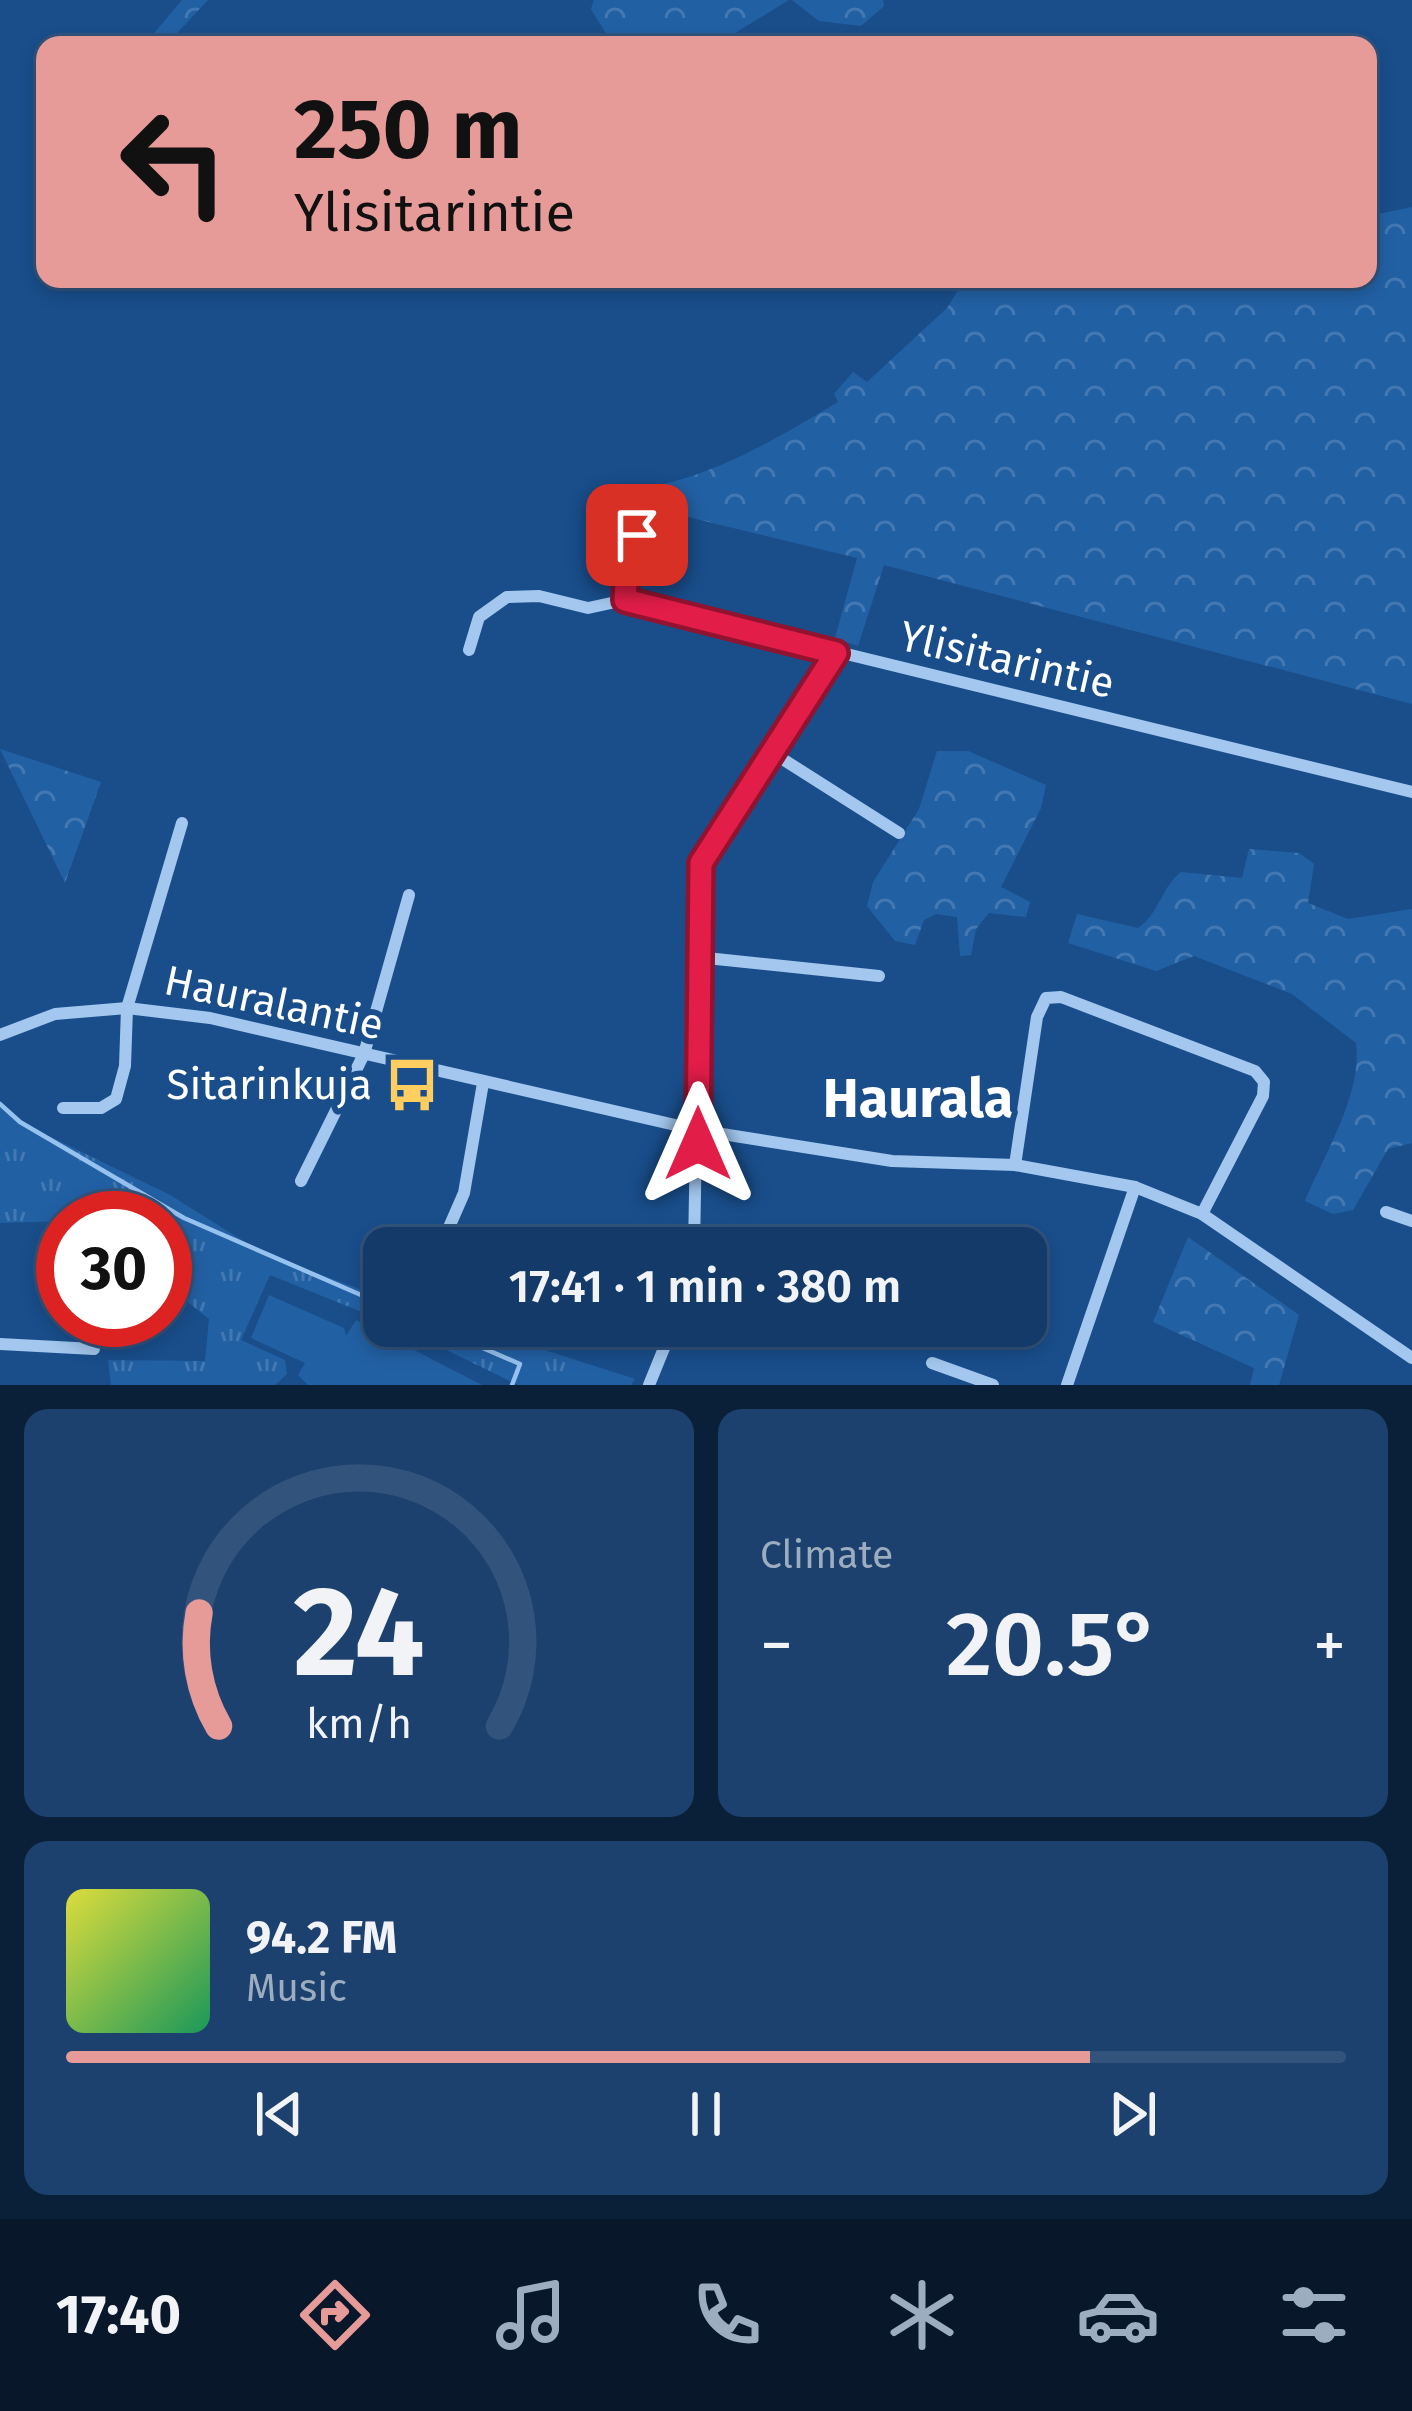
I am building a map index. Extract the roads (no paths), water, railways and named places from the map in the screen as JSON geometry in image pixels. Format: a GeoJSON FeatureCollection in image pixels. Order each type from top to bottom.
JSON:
{"type":"FeatureCollection","features":[{"type":"Feature","properties":{"kind":"street"},"geometry":{"type":"LineString","coordinates":[[625,600],[627,566],[647,504]]}},
{"type":"Feature","properties":{"kind":"street","name":"Ylisitarintie"},"geometry":{"type":"LineString","coordinates":[[469,650],[479,617],[507,597],[539,596],[588,608],[625,600],[1412,792]]}},
{"type":"Feature","properties":{"kind":"street"},"geometry":{"type":"LineString","coordinates":[[695,1227],[701,863],[836,653]]}},
{"type":"Feature","properties":{"kind":"street"},"geometry":{"type":"LineString","coordinates":[[773,753],[899,833]]}},
{"type":"Feature","properties":{"kind":"street"},"geometry":{"type":"LineString","coordinates":[[63,1108],[101,1108],[116,1099],[125,1066],[127,1008],[182,823]]}},
{"type":"Feature","properties":{"kind":"street"},"geometry":{"type":"LineString","coordinates":[[301,1181],[364,1054],[409,895]]}},
{"type":"Feature","properties":{"kind":"street"},"geometry":{"type":"LineString","coordinates":[[698,957],[878,976]]}},
{"type":"Feature","properties":{"kind":"street"},"geometry":{"type":"LineString","coordinates":[[1016,1165],[1037,1017],[1046,998],[1061,997],[1255,1071],[1264,1082],[1262,1096],[1202,1214]]}},
{"type":"Feature","properties":{"kind":"street","name":"Hauralantie"},"geometry":{"type":"LineString","coordinates":[[0,1035],[55,1014],[127,1008],[210,1018],[697,1130],[892,1161],[1016,1165],[1135,1187],[1202,1214],[1412,1358]]}},
{"type":"Feature","properties":{"kind":"street"},"geometry":{"type":"LineString","coordinates":[[449,1227],[464,1193],[483,1082]]}},
{"type":"Feature","properties":{"kind":"street"},"geometry":{"type":"LineString","coordinates":[[1067,1385],[1135,1187]]}},
{"type":"Feature","properties":{"kind":"street"},"geometry":{"type":"LineString","coordinates":[[1386,1212],[1412,1221]]}},
{"type":"Feature","properties":{"kind":"street"},"geometry":{"type":"LineString","coordinates":[[0,1344],[94,1348]]}},
{"type":"Feature","properties":{"kind":"street"},"geometry":{"type":"LineString","coordinates":[[649,1385],[664,1347]]}},
{"type":"Feature","properties":{"kind":"street"},"geometry":{"type":"LineString","coordinates":[[932,1363],[993,1385]]}},
{"type":"Feature","properties":{"kind":"waterway"},"geometry":{"type":"LineString","coordinates":[[0,1104],[20,1122],[184,1218],[363,1296]]}},
{"type":"Feature","properties":{"kind":"waterway"},"geometry":{"type":"LineString","coordinates":[[481,1347],[520,1364],[512,1385]]}},
{"type":"Feature","properties":{"kind":"place","name":"Sitarinkuja"},"geometry":{"type":"Point","coordinates":[412,1085]}},
{"type":"Feature","properties":{"kind":"district","name":"Haurala"},"geometry":{"type":"Point","coordinates":[918,1099]}}]}
